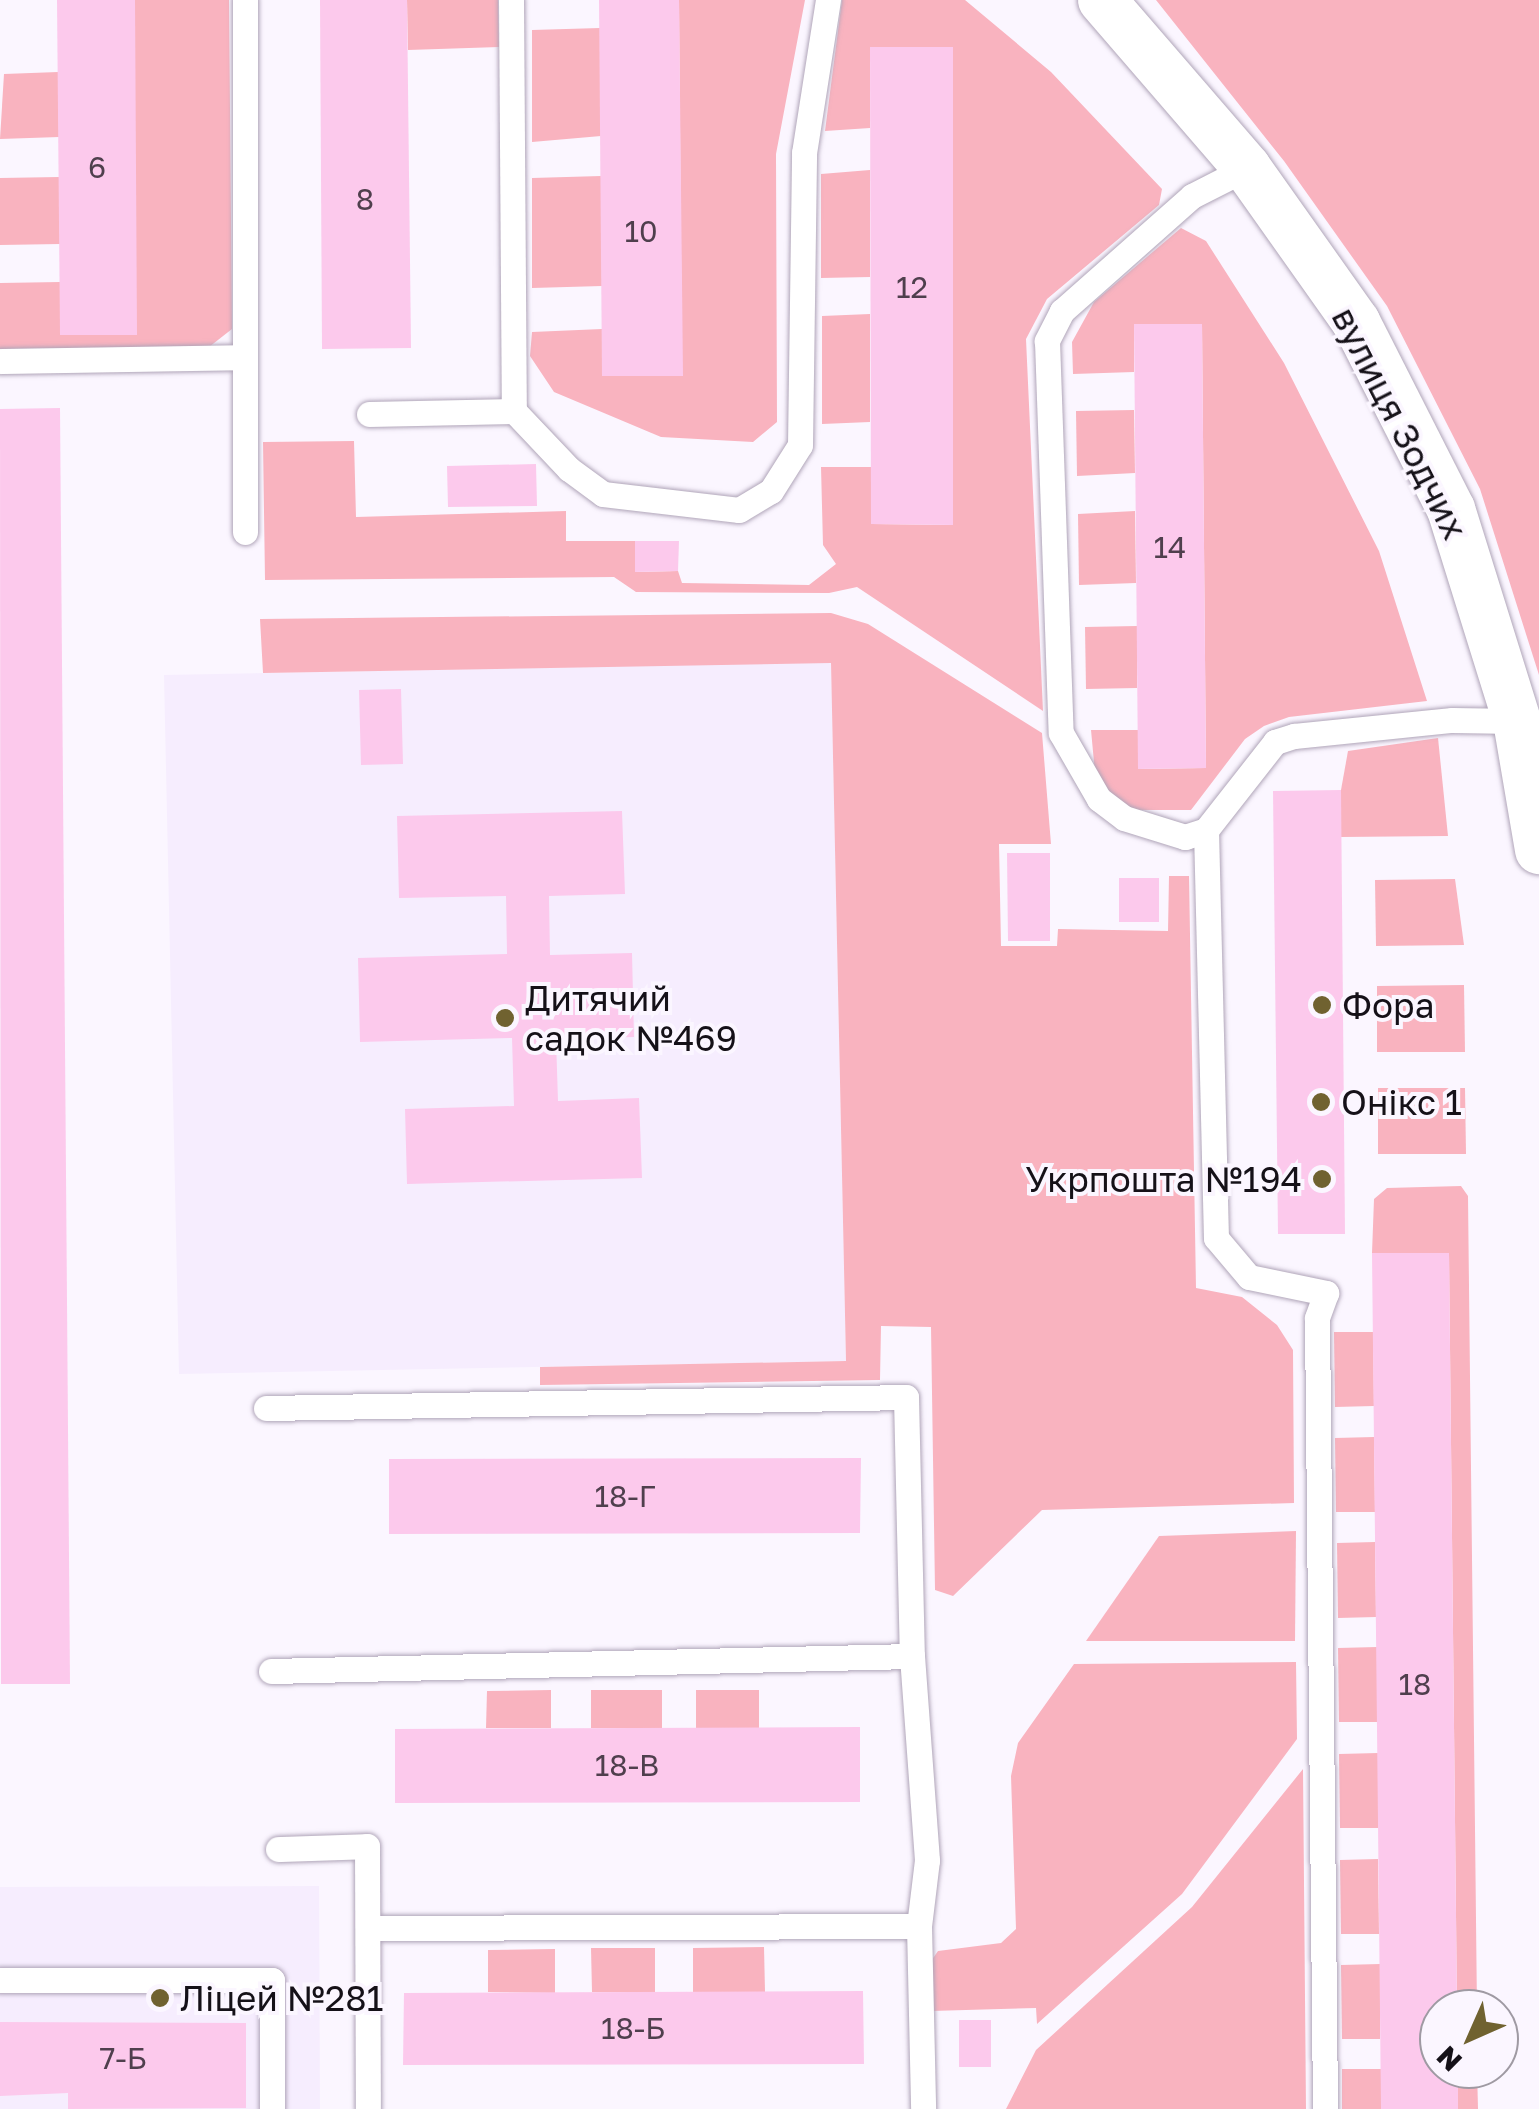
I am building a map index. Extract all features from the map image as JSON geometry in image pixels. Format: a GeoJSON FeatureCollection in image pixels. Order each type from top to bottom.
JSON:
{"type":"FeatureCollection","features":[{"type":"Feature","properties":{"kind":"street","name":"вулиця Зодчих"},"geometry":{"type":"LineString","coordinates":[[1105,1],[1247,168],[1356,322],[1451,509],[1517,721],[1539,850]]}},
{"type":"Feature","properties":{"kind":"lane"},"geometry":{"type":"LineString","coordinates":[[244,0],[245,532]]}},
{"type":"Feature","properties":{"kind":"lane"},"geometry":{"type":"LineString","coordinates":[[511,0],[514,412],[569,469],[604,494],[740,510],[772,492],[800,445],[804,152],[828,0]]}},
{"type":"Feature","properties":{"kind":"lane"},"geometry":{"type":"LineString","coordinates":[[1247,168],[1192,196],[1062,312],[1048,341],[1061,733],[1099,799],[1124,818],[1185,837],[1206,830],[1275,742],[1294,736],[1452,720],[1517,721]]}},
{"type":"Feature","properties":{"kind":"lane"},"geometry":{"type":"LineString","coordinates":[[0,362],[242,358]]}},
{"type":"Feature","properties":{"kind":"lane"},"geometry":{"type":"LineString","coordinates":[[369,414],[514,412]]}},
{"type":"Feature","properties":{"kind":"lane"},"geometry":{"type":"LineString","coordinates":[[1206,830],[1216,1238],[1249,1277],[1326,1293],[1316,1318],[1325,2109]]}},
{"type":"Feature","properties":{"kind":"lane"},"geometry":{"type":"LineString","coordinates":[[266,1408],[906,1397],[912,1656],[927,1860],[919,1926],[923,2109]]}},
{"type":"Feature","properties":{"kind":"lane"},"geometry":{"type":"LineString","coordinates":[[271,1671],[912,1656]]}},
{"type":"Feature","properties":{"kind":"lane"},"geometry":{"type":"LineString","coordinates":[[278,1850],[367,1846],[368,2109]]}},
{"type":"Feature","properties":{"kind":"lane"},"geometry":{"type":"LineString","coordinates":[[370,1928],[919,1926]]}},
{"type":"Feature","properties":{"kind":"lane"},"geometry":{"type":"LineString","coordinates":[[0,1980],[272,1980],[272,2109]]}},
{"type":"Feature","properties":{"kind":"shaded area"},"geometry":{"type":"Polygon","coordinates":[[[135,0],[229,0],[232,329],[209,347],[0,349],[0,283],[60,282],[135,0]]]}},
{"type":"Feature","properties":{"kind":"shaded area"},"geometry":{"type":"Polygon","coordinates":[[[407,0],[498,0],[499,47],[408,50],[407,0]]]}},
{"type":"Feature","properties":{"kind":"shaded area"},"geometry":{"type":"Polygon","coordinates":[[[679,0],[805,0],[776,154],[777,422],[753,442],[661,437],[554,392],[530,356],[532,332],[602,329],[603,376],[682,375],[679,0]]]}},
{"type":"Feature","properties":{"kind":"shaded area"},"geometry":{"type":"Polygon","coordinates":[[[842,0],[965,0],[1051,72],[1162,189],[1159,205],[1047,299],[1026,339],[1043,711],[857,587],[829,593],[636,592],[614,577],[265,580],[263,442],[354,441],[356,517],[566,511],[566,541],[635,541],[635,572],[678,571],[682,583],[809,585],[836,564],[823,545],[821,467],[871,467],[871,524],[952,525],[953,47],[870,47],[870,128],[825,131],[842,0]]]}},
{"type":"Feature","properties":{"kind":"shaded area"},"geometry":{"type":"Polygon","coordinates":[[[1156,0],[1539,0],[1539,675],[1480,489],[1387,306],[1284,161],[1156,0]]]}},
{"type":"Feature","properties":{"kind":"shaded area"},"geometry":{"type":"Polygon","coordinates":[[[600,28],[601,136],[532,142],[532,30],[600,28]]]}},
{"type":"Feature","properties":{"kind":"shaded area"},"geometry":{"type":"Polygon","coordinates":[[[58,72],[59,137],[0,139],[4,74],[58,72]]]}},
{"type":"Feature","properties":{"kind":"shaded area"},"geometry":{"type":"Polygon","coordinates":[[[870,170],[870,277],[821,278],[821,174],[870,170]]]}},
{"type":"Feature","properties":{"kind":"shaded area"},"geometry":{"type":"Polygon","coordinates":[[[601,176],[602,286],[532,288],[532,178],[601,176]]]}},
{"type":"Feature","properties":{"kind":"shaded area"},"geometry":{"type":"Polygon","coordinates":[[[59,177],[60,244],[0,245],[0,178],[59,177]]]}},
{"type":"Feature","properties":{"kind":"shaded area"},"geometry":{"type":"Polygon","coordinates":[[[1181,228],[1206,241],[1284,363],[1379,551],[1427,701],[1289,717],[1264,726],[1245,739],[1191,810],[1130,810],[1108,794],[1095,773],[1091,730],[1138,730],[1138,769],[1206,768],[1202,324],[1134,324],[1134,372],[1073,374],[1072,342],[1094,302],[1181,228]]]}},
{"type":"Feature","properties":{"kind":"shaded area"},"geometry":{"type":"Polygon","coordinates":[[[870,314],[870,422],[822,424],[822,316],[870,314]]]}},
{"type":"Feature","properties":{"kind":"shaded area"},"geometry":{"type":"Polygon","coordinates":[[[1134,410],[1135,473],[1077,476],[1076,411],[1134,410]]]}},
{"type":"Feature","properties":{"kind":"shaded area"},"geometry":{"type":"Polygon","coordinates":[[[1135,511],[1136,583],[1079,585],[1078,514],[1135,511]]]}},
{"type":"Feature","properties":{"kind":"shaded area"},"geometry":{"type":"Polygon","coordinates":[[[831,613],[868,624],[1042,733],[1051,844],[999,844],[1001,946],[1057,946],[1058,929],[1168,931],[1169,876],[1189,876],[1196,1288],[1242,1297],[1277,1325],[1293,1350],[1294,1503],[1042,1510],[953,1596],[935,1590],[931,1327],[881,1326],[880,1380],[540,1385],[540,1367],[846,1361],[831,663],[263,673],[260,619],[831,613]]]}},
{"type":"Feature","properties":{"kind":"shaded area"},"geometry":{"type":"Polygon","coordinates":[[[1137,626],[1137,688],[1086,689],[1085,627],[1137,626]]]}},
{"type":"Feature","properties":{"kind":"shaded area","name":"Дитячий садок №469"},"geometry":{"type":"Polygon","coordinates":[[[831,662],[846,1361],[179,1374],[164,675],[831,662]]]}},
{"type":"Feature","properties":{"kind":"shaded area"},"geometry":{"type":"Polygon","coordinates":[[[1438,738],[1448,836],[1341,837],[1341,790],[1348,751],[1438,738]]]}},
{"type":"Feature","properties":{"kind":"shaded area"},"geometry":{"type":"Polygon","coordinates":[[[1455,879],[1464,945],[1376,946],[1375,880],[1455,879]]]}},
{"type":"Feature","properties":{"kind":"shaded area"},"geometry":{"type":"Polygon","coordinates":[[[1464,985],[1465,1052],[1377,1052],[1377,986],[1464,985]]]}},
{"type":"Feature","properties":{"kind":"shaded area"},"geometry":{"type":"Polygon","coordinates":[[[1378,1088],[1465,1088],[1466,1154],[1378,1154],[1378,1088]]]}},
{"type":"Feature","properties":{"kind":"shaded area"},"geometry":{"type":"Polygon","coordinates":[[[1461,1186],[1468,1196],[1477,1989],[1457,1989],[1449,1253],[1372,1253],[1374,1199],[1387,1188],[1461,1186]]]}},
{"type":"Feature","properties":{"kind":"shaded area"},"geometry":{"type":"Polygon","coordinates":[[[1334,1332],[1373,1332],[1374,1406],[1335,1407],[1334,1332]]]}},
{"type":"Feature","properties":{"kind":"shaded area"},"geometry":{"type":"Polygon","coordinates":[[[1374,1437],[1375,1512],[1336,1512],[1335,1438],[1374,1437]]]}},
{"type":"Feature","properties":{"kind":"shaded area"},"geometry":{"type":"Polygon","coordinates":[[[1296,1531],[1295,1641],[1086,1641],[1159,1536],[1296,1531]]]}},
{"type":"Feature","properties":{"kind":"shaded area"},"geometry":{"type":"Polygon","coordinates":[[[1375,1542],[1376,1617],[1338,1618],[1337,1543],[1375,1542]]]}},
{"type":"Feature","properties":{"kind":"shaded area"},"geometry":{"type":"Polygon","coordinates":[[[1377,1647],[1377,1722],[1339,1722],[1338,1648],[1377,1647]]]}},
{"type":"Feature","properties":{"kind":"shaded area"},"geometry":{"type":"Polygon","coordinates":[[[1296,1662],[1297,1739],[1182,1894],[1037,2024],[1036,2008],[931,2011],[929,1964],[938,1951],[1001,1943],[1016,1929],[1011,1776],[1018,1743],[1074,1664],[1296,1662]]]}},
{"type":"Feature","properties":{"kind":"shaded area"},"geometry":{"type":"Polygon","coordinates":[[[551,1690],[551,1728],[486,1728],[487,1691],[551,1690]]]}},
{"type":"Feature","properties":{"kind":"shaded area"},"geometry":{"type":"Polygon","coordinates":[[[591,1690],[662,1690],[662,1728],[591,1728],[591,1690]]]}},
{"type":"Feature","properties":{"kind":"shaded area"},"geometry":{"type":"Polygon","coordinates":[[[696,1690],[759,1690],[759,1728],[696,1728],[696,1690]]]}},
{"type":"Feature","properties":{"kind":"shaded area"},"geometry":{"type":"Polygon","coordinates":[[[1378,1753],[1378,1828],[1340,1828],[1339,1754],[1378,1753]]]}},
{"type":"Feature","properties":{"kind":"shaded area"},"geometry":{"type":"Polygon","coordinates":[[[1303,1769],[1306,2109],[1006,2109],[1036,2050],[1192,1907],[1303,1769]]]}},
{"type":"Feature","properties":{"kind":"shaded area"},"geometry":{"type":"Polygon","coordinates":[[[1378,1859],[1379,1934],[1341,1934],[1340,1860],[1378,1859]]]}},
{"type":"Feature","properties":{"kind":"shaded area","name":"Ліцей №281"},"geometry":{"type":"Polygon","coordinates":[[[319,1886],[320,2109],[0,2109],[0,1887],[319,1886]]]}},
{"type":"Feature","properties":{"kind":"shaded area"},"geometry":{"type":"Polygon","coordinates":[[[764,1947],[765,1992],[693,1992],[693,1948],[764,1947]]]}},
{"type":"Feature","properties":{"kind":"shaded area"},"geometry":{"type":"Polygon","coordinates":[[[591,1948],[655,1948],[655,1992],[592,1992],[591,1948]]]}},
{"type":"Feature","properties":{"kind":"shaded area"},"geometry":{"type":"Polygon","coordinates":[[[555,1949],[555,1993],[488,1992],[488,1950],[555,1949]]]}},
{"type":"Feature","properties":{"kind":"shaded area"},"geometry":{"type":"Polygon","coordinates":[[[1380,1964],[1380,2039],[1342,2039],[1341,1965],[1380,1964]]]}},
{"type":"Feature","properties":{"kind":"shaded area"},"geometry":{"type":"Polygon","coordinates":[[[1342,2069],[1381,2069],[1381,2109],[1342,2109],[1342,2069]]]}},
{"type":"Feature","properties":{"kind":"shaded area"},"geometry":{"type":"Polygon","coordinates":[[[1458,2089],[1478,2089],[1478,2109],[1458,2109],[1458,2089]]]}},
{"type":"Feature","properties":{"kind":"building"},"geometry":{"type":"Polygon","coordinates":[[[57,0],[135,0],[137,335],[60,335],[57,0]]]}},
{"type":"Feature","properties":{"kind":"building"},"geometry":{"type":"Polygon","coordinates":[[[320,0],[407,0],[411,348],[322,349],[320,0]]]}},
{"type":"Feature","properties":{"kind":"building"},"geometry":{"type":"Polygon","coordinates":[[[599,0],[679,0],[683,376],[602,376],[599,0]]]}},
{"type":"Feature","properties":{"kind":"building"},"geometry":{"type":"Polygon","coordinates":[[[870,47],[953,47],[953,525],[871,524],[870,47]]]}},
{"type":"Feature","properties":{"kind":"building"},"geometry":{"type":"Polygon","coordinates":[[[1134,324],[1202,324],[1206,768],[1138,769],[1134,324]]]}},
{"type":"Feature","properties":{"kind":"building"},"geometry":{"type":"Polygon","coordinates":[[[60,408],[70,1684],[1,1684],[0,409],[60,408]]]}},
{"type":"Feature","properties":{"kind":"building"},"geometry":{"type":"Polygon","coordinates":[[[536,464],[537,506],[448,507],[447,466],[536,464]]]}},
{"type":"Feature","properties":{"kind":"building"},"geometry":{"type":"Polygon","coordinates":[[[635,541],[679,541],[678,571],[635,572],[635,541]]]}},
{"type":"Feature","properties":{"kind":"building"},"geometry":{"type":"Polygon","coordinates":[[[401,689],[403,764],[361,765],[359,690],[401,689]]]}},
{"type":"Feature","properties":{"kind":"building"},"geometry":{"type":"Polygon","coordinates":[[[1341,790],[1345,1234],[1278,1234],[1273,791],[1341,790]]]}},
{"type":"Feature","properties":{"kind":"building"},"geometry":{"type":"Polygon","coordinates":[[[622,811],[625,894],[549,896],[550,955],[632,953],[634,1037],[556,1039],[558,1101],[639,1098],[642,1178],[407,1184],[405,1109],[514,1106],[512,1038],[360,1042],[358,958],[507,954],[506,896],[399,898],[397,816],[622,811]]]}},
{"type":"Feature","properties":{"kind":"building"},"geometry":{"type":"Polygon","coordinates":[[[1007,853],[1050,853],[1050,941],[1008,941],[1007,853]]]}},
{"type":"Feature","properties":{"kind":"building"},"geometry":{"type":"Polygon","coordinates":[[[1119,878],[1159,878],[1159,922],[1119,922],[1119,878]]]}},
{"type":"Feature","properties":{"kind":"building"},"geometry":{"type":"Polygon","coordinates":[[[1372,1253],[1449,1253],[1457,1989],[1419,1989],[1419,2089],[1458,2089],[1458,2109],[1381,2109],[1372,1253]]]}},
{"type":"Feature","properties":{"kind":"building"},"geometry":{"type":"Polygon","coordinates":[[[861,1458],[860,1533],[389,1534],[389,1459],[861,1458]]]}},
{"type":"Feature","properties":{"kind":"building"},"geometry":{"type":"Polygon","coordinates":[[[860,1727],[860,1802],[395,1803],[395,1729],[860,1727]]]}},
{"type":"Feature","properties":{"kind":"building"},"geometry":{"type":"Polygon","coordinates":[[[863,1991],[864,2064],[403,2065],[404,1993],[863,1991]]]}},
{"type":"Feature","properties":{"kind":"building"},"geometry":{"type":"Polygon","coordinates":[[[959,2020],[991,2020],[991,2067],[959,2067],[959,2020]]]}},
{"type":"Feature","properties":{"kind":"building"},"geometry":{"type":"Polygon","coordinates":[[[0,2022],[246,2023],[246,2108],[68,2109],[68,2093],[0,2096],[0,2022]]]}},
{"type":"Feature","properties":{"kind":"place","name":"Фора"},"geometry":{"type":"Point","coordinates":[1322,1005]}},
{"type":"Feature","properties":{"kind":"place","name":"Дитячий садок №469"},"geometry":{"type":"Point","coordinates":[505,1018]}},
{"type":"Feature","properties":{"kind":"place","name":"Онікс 1"},"geometry":{"type":"Point","coordinates":[1321,1102]}},
{"type":"Feature","properties":{"kind":"place","name":"Укрпошта №194"},"geometry":{"type":"Point","coordinates":[1322,1179]}},
{"type":"Feature","properties":{"kind":"place","name":"Ліцей №281"},"geometry":{"type":"Point","coordinates":[160,1998]}}]}
